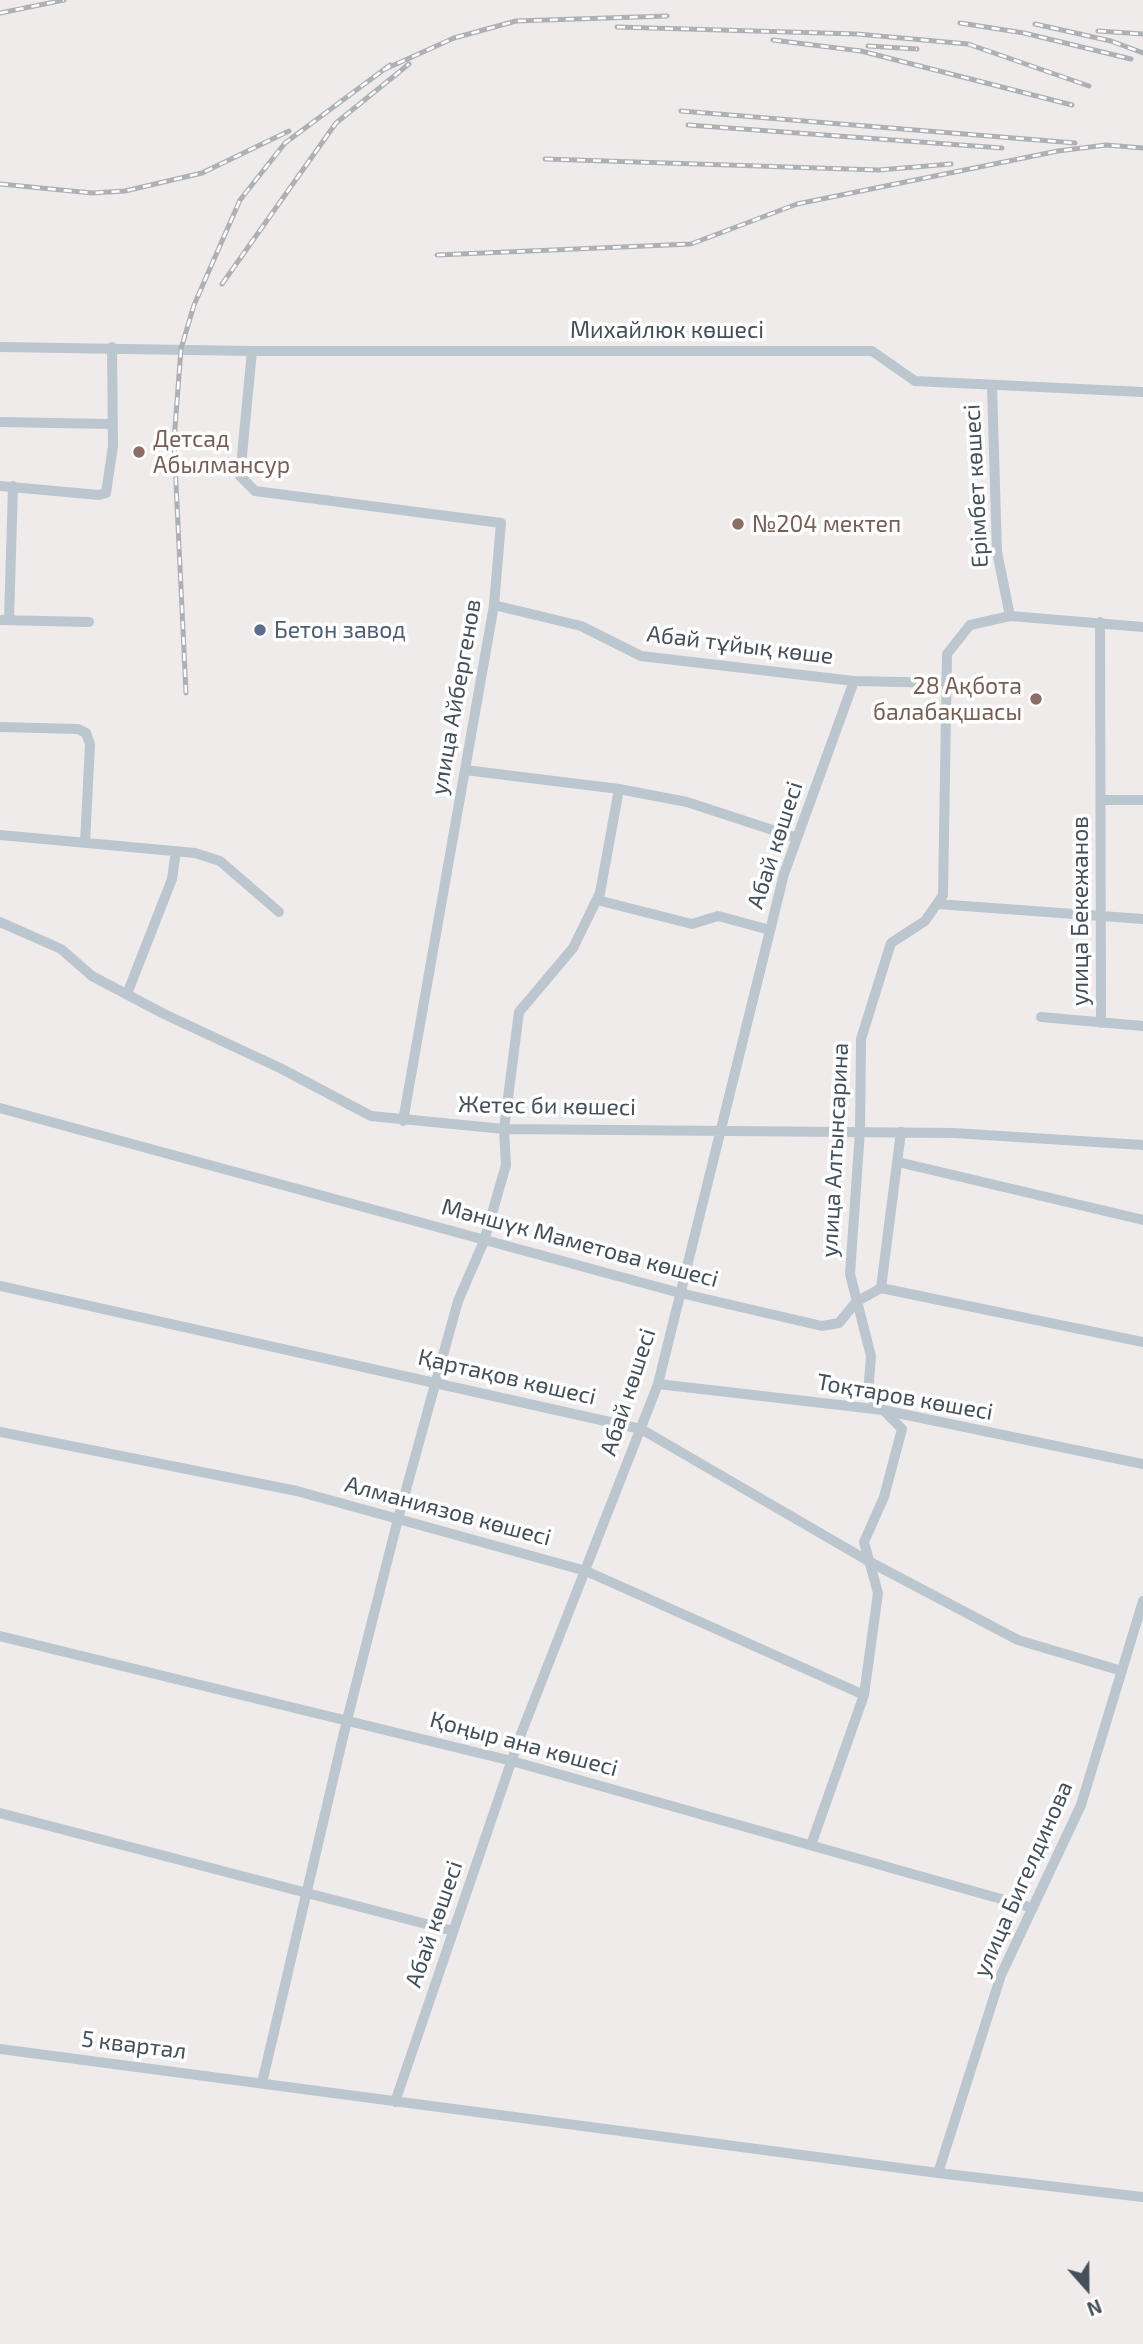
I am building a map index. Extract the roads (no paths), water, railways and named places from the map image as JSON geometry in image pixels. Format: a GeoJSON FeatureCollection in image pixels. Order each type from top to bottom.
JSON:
{"type":"FeatureCollection","features":[{"type":"Feature","properties":{"kind":"street","name":"Михайлюк көшесі"},"geometry":{"type":"LineString","coordinates":[[0,347],[252,351],[872,351],[915,381],[992,387],[1143,392]]}},
{"type":"Feature","properties":{"kind":"street"},"geometry":{"type":"LineString","coordinates":[[0,486],[99,495],[106,493],[113,446],[112,347]]}},
{"type":"Feature","properties":{"kind":"street","name":"улица Айбергенов"},"geometry":{"type":"LineString","coordinates":[[252,351],[240,477],[255,491],[501,523],[494,605],[402,1121]]}},
{"type":"Feature","properties":{"kind":"street","name":"Ерімбет көшесі"},"geometry":{"type":"LineString","coordinates":[[992,387],[997,552],[1010,616]]}},
{"type":"Feature","properties":{"kind":"street"},"geometry":{"type":"LineString","coordinates":[[0,422],[111,424]]}},
{"type":"Feature","properties":{"kind":"street"},"geometry":{"type":"LineString","coordinates":[[13,486],[4,620],[89,622]]}},
{"type":"Feature","properties":{"kind":"street","name":"Абай тұйық көше"},"geometry":{"type":"LineString","coordinates":[[494,605],[581,626],[641,656],[854,681],[947,683]]}},
{"type":"Feature","properties":{"kind":"street"},"geometry":{"type":"LineString","coordinates":[[1143,627],[1010,616],[971,625],[947,654],[943,895],[937,904],[1143,919]]}},
{"type":"Feature","properties":{"kind":"street","name":"улица Бекежанов"},"geometry":{"type":"LineString","coordinates":[[1100,622],[1101,1023]]}},
{"type":"Feature","properties":{"kind":"street","name":"Абай көшесі"},"geometry":{"type":"LineString","coordinates":[[395,2102],[512,1761],[658,1384],[783,874],[854,681]]}},
{"type":"Feature","properties":{"kind":"street"},"geometry":{"type":"LineString","coordinates":[[0,727],[78,729],[86,733],[90,744],[85,843]]}},
{"type":"Feature","properties":{"kind":"street"},"geometry":{"type":"LineString","coordinates":[[465,770],[619,789],[687,802],[797,838]]}},
{"type":"Feature","properties":{"kind":"street"},"geometry":{"type":"LineString","coordinates":[[262,2083],[347,1720],[398,1519],[458,1301],[484,1241],[506,1164],[504,1129],[519,1012],[573,948],[597,900],[619,789]]}},
{"type":"Feature","properties":{"kind":"street","name":"улица Бекежанов"},"geometry":{"type":"LineString","coordinates":[[1101,800],[1143,800]]}},
{"type":"Feature","properties":{"kind":"street"},"geometry":{"type":"LineString","coordinates":[[0,835],[177,851],[220,861],[279,912]]}},
{"type":"Feature","properties":{"kind":"street"},"geometry":{"type":"LineString","coordinates":[[127,994],[172,879],[177,851]]}},
{"type":"Feature","properties":{"kind":"street"},"geometry":{"type":"LineString","coordinates":[[597,900],[692,924],[718,916],[770,930]]}},
{"type":"Feature","properties":{"kind":"street","name":"улица Алтынсарина"},"geometry":{"type":"LineString","coordinates":[[811,1845],[864,1695],[878,1592],[864,1542],[884,1497],[902,1429],[868,1394],[871,1356],[856,1302],[849,1251],[860,1131],[861,1039],[891,943],[925,921],[937,904]]}},
{"type":"Feature","properties":{"kind":"street","name":"Жетес би көшесі"},"geometry":{"type":"LineString","coordinates":[[0,922],[61,949],[92,976],[371,1116],[504,1129],[901,1132],[1143,1145]]}},
{"type":"Feature","properties":{"kind":"street"},"geometry":{"type":"LineString","coordinates":[[1041,1017],[1143,1026]]}},
{"type":"Feature","properties":{"kind":"street","name":"Мәншүк Маметова көшесі"},"geometry":{"type":"LineString","coordinates":[[0,1108],[680,1293],[822,1326],[839,1323],[856,1302],[881,1288]]}},
{"type":"Feature","properties":{"kind":"street"},"geometry":{"type":"LineString","coordinates":[[901,1132],[881,1288],[1143,1342]]}},
{"type":"Feature","properties":{"kind":"street"},"geometry":{"type":"LineString","coordinates":[[898,1162],[1143,1220]]}},
{"type":"Feature","properties":{"kind":"street","name":"Қартақов көшесі"},"geometry":{"type":"LineString","coordinates":[[0,1286],[641,1429],[870,1562],[1018,1640],[1122,1671]]}},
{"type":"Feature","properties":{"kind":"street","name":"Тоқтаров көшесі"},"geometry":{"type":"LineString","coordinates":[[658,1384],[883,1410],[1143,1464]]}},
{"type":"Feature","properties":{"kind":"street","name":"Алманиязов көшесі"},"geometry":{"type":"LineString","coordinates":[[0,1432],[297,1491],[586,1571],[864,1695]]}},
{"type":"Feature","properties":{"kind":"street","name":"улица Бигелдинова"},"geometry":{"type":"LineString","coordinates":[[938,2173],[1002,1975],[1081,1805],[1143,1601]]}},
{"type":"Feature","properties":{"kind":"street","name":"Қоңыр ана көшесі"},"geometry":{"type":"LineString","coordinates":[[0,1636],[512,1761],[1033,1908]]}},
{"type":"Feature","properties":{"kind":"street"},"geometry":{"type":"LineString","coordinates":[[0,1813],[453,1931]]}},
{"type":"Feature","properties":{"kind":"street","name":"5 квартал"},"geometry":{"type":"LineString","coordinates":[[0,2049],[938,2173],[1143,2197]]}},
{"type":"Feature","properties":{"kind":"railway"},"geometry":{"type":"LineString","coordinates":[[0,13],[64,0]]}},
{"type":"Feature","properties":{"kind":"railway"},"geometry":{"type":"LineString","coordinates":[[383,70],[454,38],[516,21],[667,16]]}},
{"type":"Feature","properties":{"kind":"railway"},"geometry":{"type":"LineString","coordinates":[[960,23],[1024,33],[1131,59]]}},
{"type":"Feature","properties":{"kind":"railway"},"geometry":{"type":"LineString","coordinates":[[1035,24],[1111,41],[1143,53]]}},
{"type":"Feature","properties":{"kind":"railway"},"geometry":{"type":"LineString","coordinates":[[617,27],[857,34],[968,44],[1089,86]]}},
{"type":"Feature","properties":{"kind":"railway"},"geometry":{"type":"LineString","coordinates":[[1098,31],[1143,34]]}},
{"type":"Feature","properties":{"kind":"railway"},"geometry":{"type":"LineString","coordinates":[[773,40],[861,51],[1072,105]]}},
{"type":"Feature","properties":{"kind":"railway"},"geometry":{"type":"LineString","coordinates":[[868,46],[917,49]]}},
{"type":"Feature","properties":{"kind":"railway"},"geometry":{"type":"LineString","coordinates":[[222,284],[336,123],[409,64]]}},
{"type":"Feature","properties":{"kind":"railway"},"geometry":{"type":"LineString","coordinates":[[186,693],[174,441],[181,349],[194,305],[240,200],[285,143],[390,65]]}},
{"type":"Feature","properties":{"kind":"railway"},"geometry":{"type":"LineString","coordinates":[[681,111],[1075,143]]}},
{"type":"Feature","properties":{"kind":"railway"},"geometry":{"type":"LineString","coordinates":[[688,125],[1002,148]]}},
{"type":"Feature","properties":{"kind":"railway"},"geometry":{"type":"LineString","coordinates":[[0,184],[92,193],[125,191],[202,173],[289,131]]}},
{"type":"Feature","properties":{"kind":"railway"},"geometry":{"type":"LineString","coordinates":[[437,255],[691,244],[797,204],[1058,151],[1106,145],[1143,148]]}},
{"type":"Feature","properties":{"kind":"railway"},"geometry":{"type":"LineString","coordinates":[[545,159],[879,170],[951,164]]}},
{"type":"Feature","properties":{"kind":"place","name":"Детсад Абылмансур"},"geometry":{"type":"Point","coordinates":[139,452]}},
{"type":"Feature","properties":{"kind":"place","name":"№204 мектеп"},"geometry":{"type":"Point","coordinates":[738,524]}},
{"type":"Feature","properties":{"kind":"place","name":"Бетон завод"},"geometry":{"type":"Point","coordinates":[260,630]}},
{"type":"Feature","properties":{"kind":"place","name":"28 Ақбота балабақшасы"},"geometry":{"type":"Point","coordinates":[1036,699]}}]}
